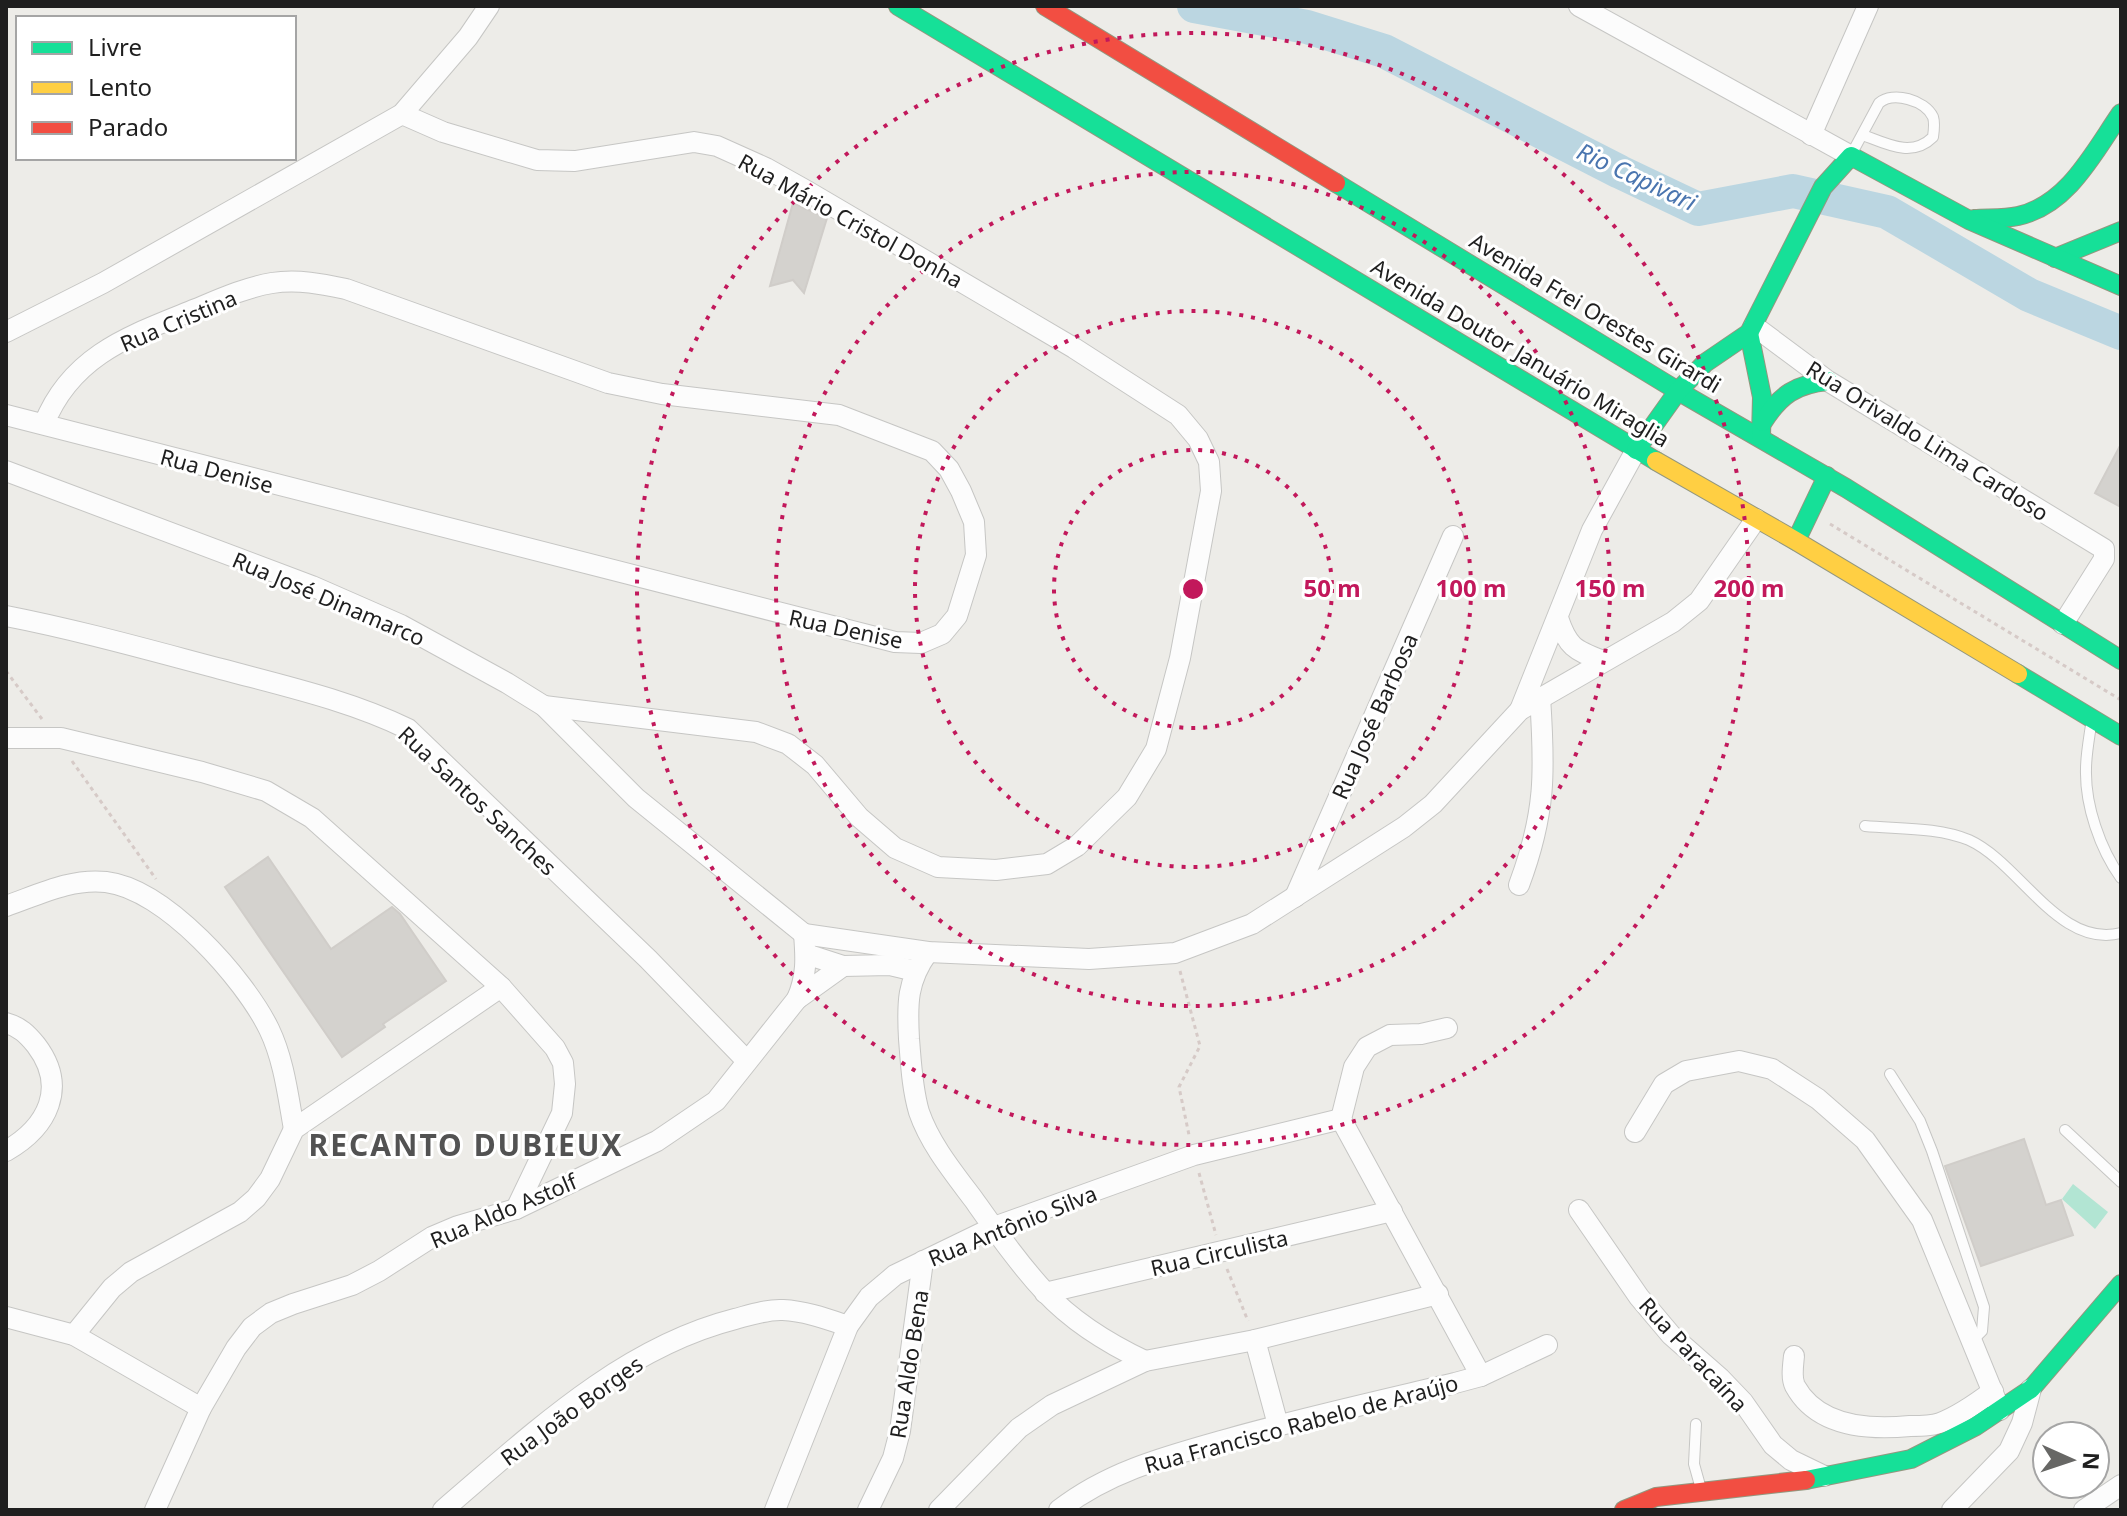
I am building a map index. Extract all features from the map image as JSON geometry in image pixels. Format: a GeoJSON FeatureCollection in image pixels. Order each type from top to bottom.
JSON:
{"type":"FeatureCollection","features":[{"type":"Feature","properties":{"kind":"main road","name":"Avenida Doutor Januário Miraglia"},"geometry":{"type":"LineString","coordinates":[[898,6],[1636,450],[1796,541],[2121,736]]}},
{"type":"Feature","properties":{"kind":"main road","name":"Avenida Frei Orestes Girardi"},"geometry":{"type":"LineString","coordinates":[[1045,6],[1678,391],[1762,429],[1827,476],[2121,660]]}},
{"type":"Feature","properties":{"kind":"main road"},"geometry":{"type":"LineString","coordinates":[[1969,220],[2020,216],[2047,205],[2063,192],[2121,113]]}},
{"type":"Feature","properties":{"kind":"main road"},"geometry":{"type":"LineString","coordinates":[[1636,450],[1678,391],[1705,363],[1752,330],[1823,187],[1851,156],[1969,220],[2121,286]]}},
{"type":"Feature","properties":{"kind":"main road"},"geometry":{"type":"LineString","coordinates":[[2055,258],[2121,231]]}},
{"type":"Feature","properties":{"kind":"main road"},"geometry":{"type":"LineString","coordinates":[[1752,330],[1760,384],[1762,429]]}},
{"type":"Feature","properties":{"kind":"main road"},"geometry":{"type":"LineString","coordinates":[[1762,429],[1774,404],[1792,387],[1806,382],[1828,381]]}},
{"type":"Feature","properties":{"kind":"main road"},"geometry":{"type":"LineString","coordinates":[[1796,541],[1827,476]]}},
{"type":"Feature","properties":{"kind":"main road"},"geometry":{"type":"LineString","coordinates":[[1624,1510],[1656,1497],[1828,1477],[1911,1459],[1976,1426],[1996,1401],[2031,1389],[2121,1284]]}},
{"type":"Feature","properties":{"kind":"street"},"geometry":{"type":"LineString","coordinates":[[6,332],[103,283],[402,114],[468,37],[489,6]]}},
{"type":"Feature","properties":{"kind":"street"},"geometry":{"type":"LineString","coordinates":[[1579,6],[1851,156]]}},
{"type":"Feature","properties":{"kind":"street"},"geometry":{"type":"LineString","coordinates":[[1811,135],[1868,6]]}},
{"type":"Feature","properties":{"kind":"street","name":"Rua Mário Cristol Donha"},"geometry":{"type":"LineString","coordinates":[[402,114],[443,132],[537,160],[575,161],[694,142],[717,146],[807,191],[1074,348],[1178,415],[1198,439],[1209,462],[1211,491],[1180,658],[1156,749],[1127,797],[1077,846],[1047,864],[996,870],[938,867],[895,848],[859,817],[815,765],[788,744],[756,732],[544,706]]}},
{"type":"Feature","properties":{"kind":"street","name":"Rua Cristina"},"geometry":{"type":"LineString","coordinates":[[44,424],[59,392],[70,379],[83,366],[132,334],[271,283],[309,281],[346,289]]}},
{"type":"Feature","properties":{"kind":"street","name":"Rua Denise"},"geometry":{"type":"LineString","coordinates":[[6,415],[895,642],[921,643],[942,634],[957,616],[976,555],[974,522],[949,469],[932,451],[839,415],[662,394],[608,383],[346,289]]}},
{"type":"Feature","properties":{"kind":"street","name":"Rua Orivaldo Lima Cardoso"},"geometry":{"type":"LineString","coordinates":[[1752,330],[1828,381],[2104,549],[2104,559],[2063,624]]}},
{"type":"Feature","properties":{"kind":"street"},"geometry":{"type":"LineString","coordinates":[[1520,710],[1592,530],[1636,450]]}},
{"type":"Feature","properties":{"kind":"street","name":"Rua José Dinamarco"},"geometry":{"type":"LineString","coordinates":[[6,471],[312,586],[388,619],[544,706],[636,798],[805,944]]}},
{"type":"Feature","properties":{"kind":"street"},"geometry":{"type":"LineString","coordinates":[[805,944],[1089,959],[1175,953],[1252,924],[1404,827],[1433,804],[1520,710],[1673,622],[1699,601],[1756,519]]}},
{"type":"Feature","properties":{"kind":"street","name":"Rua José Barbosa"},"geometry":{"type":"LineString","coordinates":[[1295,897],[1453,536]]}},
{"type":"Feature","properties":{"kind":"street","name":"Rua Santos Sanches"},"geometry":{"type":"LineString","coordinates":[[6,616],[334,699],[378,714],[408,729],[648,959],[746,1060]]}},
{"type":"Feature","properties":{"kind":"street"},"geometry":{"type":"LineString","coordinates":[[1558,618],[1564,638],[1571,646],[1603,661]]}},
{"type":"Feature","properties":{"kind":"street"},"geometry":{"type":"LineString","coordinates":[[1519,885],[1534,846],[1542,804],[1545,767],[1540,697]]}},
{"type":"Feature","properties":{"kind":"street"},"geometry":{"type":"LineString","coordinates":[[6,738],[56,737],[202,772],[266,791],[312,818],[501,987],[555,1048],[563,1063],[565,1084],[562,1113],[516,1209]]}},
{"type":"Feature","properties":{"kind":"street"},"geometry":{"type":"LineString","coordinates":[[6,906],[76,883],[107,882],[136,890],[169,911],[192,930],[252,1000],[270,1031],[282,1068],[294,1129]]}},
{"type":"Feature","properties":{"kind":"street"},"geometry":{"type":"LineString","coordinates":[[805,944],[843,966],[890,965],[915,971]]}},
{"type":"Feature","properties":{"kind":"street","name":"Rua Aldo Astolf"},"geometry":{"type":"LineString","coordinates":[[155,1510],[201,1408],[252,1327],[271,1313],[352,1285],[432,1237],[516,1209],[657,1141],[716,1101],[797,999],[804,981],[805,944]]}},
{"type":"Feature","properties":{"kind":"street"},"geometry":{"type":"LineString","coordinates":[[928,952],[915,971],[910,989],[909,1025],[911,1075],[919,1112],[934,1144],[1045,1293],[1086,1327],[1145,1361]]}},
{"type":"Feature","properties":{"kind":"street"},"geometry":{"type":"LineString","coordinates":[[797,999],[843,966]]}},
{"type":"Feature","properties":{"kind":"street"},"geometry":{"type":"LineString","coordinates":[[74,1335],[112,1288],[131,1272],[240,1212],[256,1198],[270,1179],[294,1129],[501,987]]}},
{"type":"Feature","properties":{"kind":"street"},"geometry":{"type":"LineString","coordinates":[[6,1023],[27,1034],[43,1054],[53,1076],[52,1098],[43,1118],[20,1143],[6,1151]]}},
{"type":"Feature","properties":{"kind":"street"},"geometry":{"type":"LineString","coordinates":[[1447,1028],[1421,1034],[1390,1035],[1367,1047],[1354,1067],[1341,1119],[1481,1376]]}},
{"type":"Feature","properties":{"kind":"street"},"geometry":{"type":"LineString","coordinates":[[1635,1132],[1664,1084],[1686,1071],[1739,1061],[1772,1069],[1818,1099],[1865,1140],[1922,1220],[1996,1401],[1976,1404],[1938,1424],[1878,1429],[1850,1426],[1809,1404],[1795,1387],[1792,1378],[1794,1356]]}},
{"type":"Feature","properties":{"kind":"street","name":"Rua Antônio Silva"},"geometry":{"type":"LineString","coordinates":[[775,1510],[848,1326],[869,1297],[895,1275],[994,1227],[1194,1155],[1341,1119]]}},
{"type":"Feature","properties":{"kind":"street","name":"Rua Paracaína"},"geometry":{"type":"LineString","coordinates":[[1579,1210],[1639,1297],[1671,1335],[1743,1402],[1773,1445],[1791,1460],[1828,1477]]}},
{"type":"Feature","properties":{"kind":"street","name":"Rua Circulista"},"geometry":{"type":"LineString","coordinates":[[1045,1293],[1392,1211]]}},
{"type":"Feature","properties":{"kind":"street","name":"Rua Aldo Bena"},"geometry":{"type":"LineString","coordinates":[[868,1510],[893,1458],[900,1431],[923,1261]]}},
{"type":"Feature","properties":{"kind":"street"},"geometry":{"type":"LineString","coordinates":[[939,1510],[1019,1428],[1052,1405],[1145,1361],[1255,1340],[1438,1294]]}},
{"type":"Feature","properties":{"kind":"street","name":"Rua João Borges"},"geometry":{"type":"LineString","coordinates":[[443,1510],[542,1426],[636,1359],[698,1329],[780,1309],[848,1326]]}},
{"type":"Feature","properties":{"kind":"street"},"geometry":{"type":"LineString","coordinates":[[6,1317],[74,1335],[201,1408]]}},
{"type":"Feature","properties":{"kind":"street"},"geometry":{"type":"LineString","coordinates":[[1255,1340],[1278,1425]]}},
{"type":"Feature","properties":{"kind":"street","name":"Rua Francisco Rabelo de Araújo"},"geometry":{"type":"LineString","coordinates":[[1059,1510],[1103,1481],[1145,1462],[1278,1425],[1481,1376],[1547,1345]]}},
{"type":"Feature","properties":{"kind":"street"},"geometry":{"type":"LineString","coordinates":[[1952,1510],[2009,1451],[2022,1423],[2031,1389]]}},
{"type":"Feature","properties":{"kind":"street"},"geometry":{"type":"LineString","coordinates":[[2084,1510],[2121,1485]]}},
{"type":"Feature","properties":{"kind":"lane"},"geometry":{"type":"LineString","coordinates":[[1851,156],[1879,103],[1885,98],[1894,96],[1919,104],[1930,112],[1934,120],[1933,137],[1926,144],[1912,149],[1896,148],[1863,135]]}},
{"type":"Feature","properties":{"kind":"lane"},"geometry":{"type":"LineString","coordinates":[[2091,719],[2086,769],[2088,795],[2103,845],[2121,878]]}},
{"type":"Feature","properties":{"kind":"lane"},"geometry":{"type":"LineString","coordinates":[[1865,826],[1943,832],[1969,840],[1991,853],[2064,921],[2081,932],[2121,933]]}},
{"type":"Feature","properties":{"kind":"lane"},"geometry":{"type":"LineString","coordinates":[[1890,1074],[1920,1121],[1984,1307],[1982,1331],[1972,1341]]}},
{"type":"Feature","properties":{"kind":"lane"},"geometry":{"type":"LineString","coordinates":[[2065,1130],[2121,1182]]}},
{"type":"Feature","properties":{"kind":"lane"},"geometry":{"type":"LineString","coordinates":[[1696,1424],[1694,1464],[1702,1490]]}},
{"type":"Feature","properties":{"kind":"path"},"geometry":{"type":"LineString","coordinates":[[1809,511],[2121,700]]}},
{"type":"Feature","properties":{"kind":"path"},"geometry":{"type":"LineString","coordinates":[[6,671],[156,878]]}},
{"type":"Feature","properties":{"kind":"path"},"geometry":{"type":"LineString","coordinates":[[1175,953],[1200,1046],[1179,1087],[1194,1155]]}},
{"type":"Feature","properties":{"kind":"green space"},"geometry":{"type":"Polygon","coordinates":[[[2073,1184],[2108,1212],[2095,1229],[2062,1199],[2073,1184]]]}},
{"type":"Feature","properties":{"kind":"building"},"geometry":{"type":"Polygon","coordinates":[[[793,203],[827,218],[804,293],[793,280],[770,286],[793,203]]]}},
{"type":"Feature","properties":{"kind":"building"},"geometry":{"type":"Polygon","coordinates":[[[2121,444],[2121,507],[2095,493],[2121,444]]]}},
{"type":"Feature","properties":{"kind":"building"},"geometry":{"type":"Polygon","coordinates":[[[268,857],[331,949],[392,907],[446,981],[383,1024],[385,1027],[342,1057],[225,887],[268,857]]]}},
{"type":"Feature","properties":{"kind":"building"},"geometry":{"type":"Polygon","coordinates":[[[2024,1139],[2046,1205],[2061,1200],[2073,1235],[1981,1266],[1945,1166],[2024,1139]]]}},
{"type":"Feature","properties":{"kind":"waterway","name":"Rio Capivari"},"geometry":{"type":"LineString","coordinates":[[1194,6],[1307,27],[1384,51],[1698,209],[1793,191],[1887,212],[2029,295],[2121,333]]}},
{"type":"Feature","properties":{"kind":"traffic: fast"},"geometry":{"type":"LineString","coordinates":[[898,6],[1656,461]]}},
{"type":"Feature","properties":{"kind":"traffic: fast"},"geometry":{"type":"LineString","coordinates":[[1974,219],[2018,216],[2051,201],[2090,160],[2121,113]]}},
{"type":"Feature","properties":{"kind":"traffic: fast"},"geometry":{"type":"LineString","coordinates":[[1636,450],[1678,391],[1705,363],[1749,333],[1823,187],[1851,156],[1969,220],[2121,286]]}},
{"type":"Feature","properties":{"kind":"traffic: fast"},"geometry":{"type":"LineString","coordinates":[[1336,183],[1678,391],[1846,488],[2121,660]]}},
{"type":"Feature","properties":{"kind":"traffic: fast"},"geometry":{"type":"LineString","coordinates":[[2055,258],[2121,231]]}},
{"type":"Feature","properties":{"kind":"traffic: fast"},"geometry":{"type":"LineString","coordinates":[[1749,333],[1762,397],[1761,436]]}},
{"type":"Feature","properties":{"kind":"traffic: fast"},"geometry":{"type":"LineString","coordinates":[[1763,422],[1790,392],[1828,381]]}},
{"type":"Feature","properties":{"kind":"traffic: fast"},"geometry":{"type":"LineString","coordinates":[[1796,541],[1827,476]]}},
{"type":"Feature","properties":{"kind":"traffic: fast"},"geometry":{"type":"LineString","coordinates":[[2018,674],[2121,736]]}},
{"type":"Feature","properties":{"kind":"traffic: fast"},"geometry":{"type":"LineString","coordinates":[[1806,1480],[1911,1459],[1976,1426],[2031,1389],[2121,1284]]}},
{"type":"Feature","properties":{"kind":"traffic: slow"},"geometry":{"type":"LineString","coordinates":[[1656,461],[2018,674]]}},
{"type":"Feature","properties":{"kind":"traffic: jam"},"geometry":{"type":"LineString","coordinates":[[1045,6],[1336,183]]}},
{"type":"Feature","properties":{"kind":"traffic: jam"},"geometry":{"type":"LineString","coordinates":[[1624,1510],[1656,1497],[1806,1480]]}},
{"type":"Feature","properties":{"kind":"district","name":"RECANTO DUBIEUX"},"geometry":{"type":"Point","coordinates":[466,1144]}}]}
